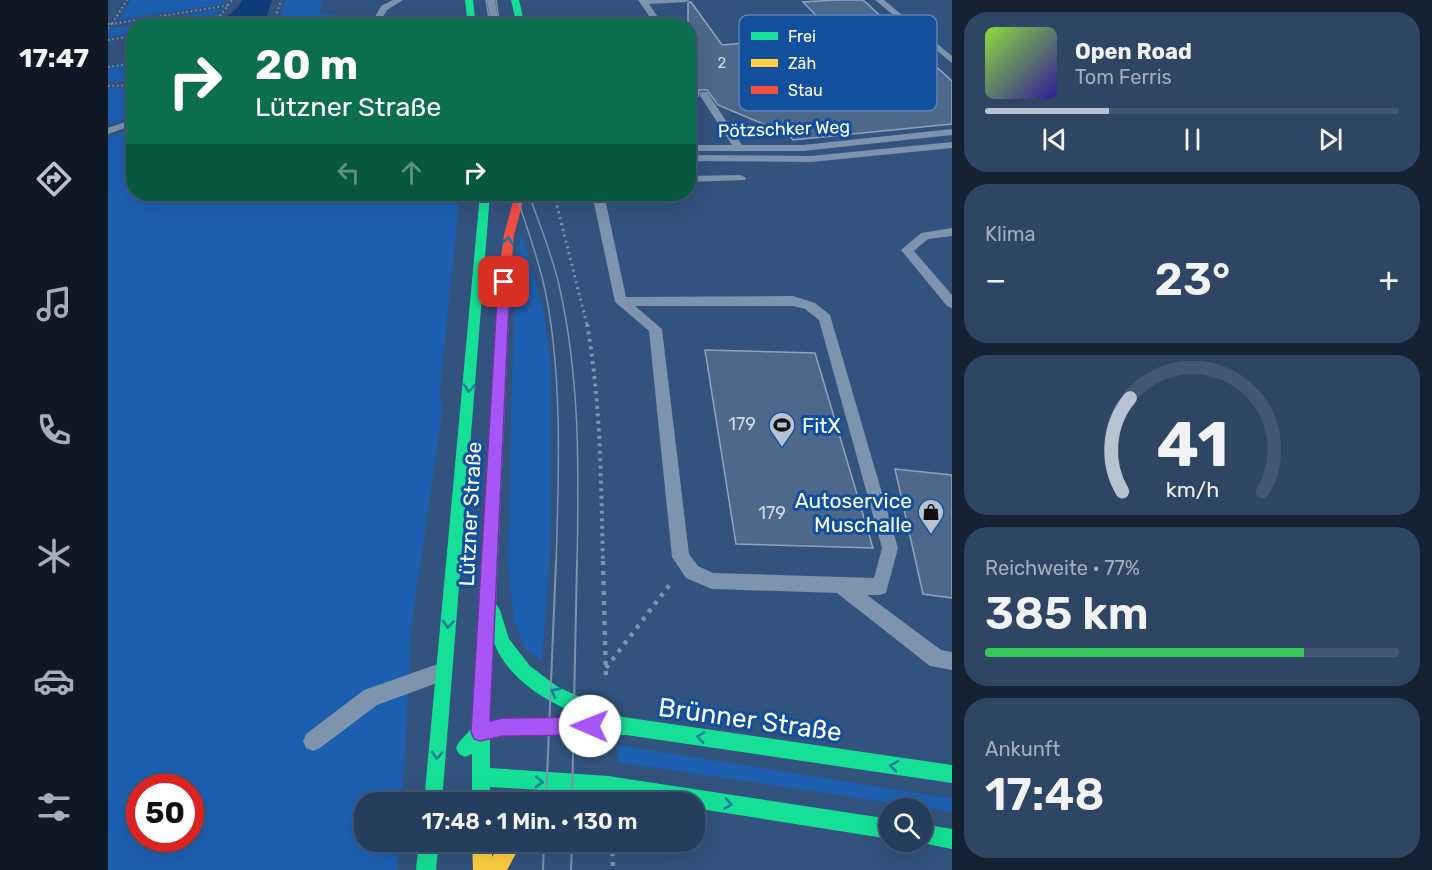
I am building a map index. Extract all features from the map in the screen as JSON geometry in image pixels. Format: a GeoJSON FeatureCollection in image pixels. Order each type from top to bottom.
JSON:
{"type":"FeatureCollection","features":[{"type":"Feature","properties":{"kind":"main road"},"geometry":{"type":"LineString","coordinates":[[469,0],[471,18]]}},
{"type":"Feature","properties":{"kind":"main road"},"geometry":{"type":"LineString","coordinates":[[515,0],[519,18]]}},
{"type":"Feature","properties":{"kind":"main road","name":"Lützner Straße"},"geometry":{"type":"LineString","coordinates":[[436,792],[485,201]]}},
{"type":"Feature","properties":{"kind":"main road","name":"Lützner Straße"},"geometry":{"type":"LineString","coordinates":[[481,792],[480,732],[502,300],[509,235],[518,201]]}},
{"type":"Feature","properties":{"kind":"main road"},"geometry":{"type":"LineString","coordinates":[[487,594],[504,647],[521,669],[550,690],[626,726]]}},
{"type":"Feature","properties":{"kind":"main road"},"geometry":{"type":"LineString","coordinates":[[441,708],[456,758],[481,777],[608,785],[879,827]]}},
{"type":"Feature","properties":{"kind":"main road","name":"Brünner Straße"},"geometry":{"type":"LineString","coordinates":[[480,732],[503,727],[626,726],[952,774]]}},
{"type":"Feature","properties":{"kind":"main road"},"geometry":{"type":"LineString","coordinates":[[456,758],[480,732]]}},
{"type":"Feature","properties":{"kind":"main road"},"geometry":{"type":"LineString","coordinates":[[440,792],[448,776]]}},
{"type":"Feature","properties":{"kind":"main road"},"geometry":{"type":"LineString","coordinates":[[586,792],[608,785]]}},
{"type":"Feature","properties":{"kind":"main road"},"geometry":{"type":"LineString","coordinates":[[933,836],[952,839]]}},
{"type":"Feature","properties":{"kind":"main road"},"geometry":{"type":"LineString","coordinates":[[426,870],[428,852]]}},
{"type":"Feature","properties":{"kind":"main road"},"geometry":{"type":"LineString","coordinates":[[482,852],[483,870]]}},
{"type":"Feature","properties":{"kind":"main road"},"geometry":{"type":"LineString","coordinates":[[496,870],[506,852]]}},
{"type":"Feature","properties":{"kind":"lane"},"geometry":{"type":"LineString","coordinates":[[377,18],[381,6],[399,0]]}},
{"type":"Feature","properties":{"kind":"lane"},"geometry":{"type":"LineString","coordinates":[[491,0],[494,18]]}},
{"type":"Feature","properties":{"kind":"lane"},"geometry":{"type":"LineString","coordinates":[[643,1],[686,0]]}},
{"type":"Feature","properties":{"kind":"lane"},"geometry":{"type":"LineString","coordinates":[[879,0],[897,15]]}},
{"type":"Feature","properties":{"kind":"lane"},"geometry":{"type":"LineString","coordinates":[[643,1],[655,18]]}},
{"type":"Feature","properties":{"kind":"lane"},"geometry":{"type":"LineString","coordinates":[[937,48],[952,60]]}},
{"type":"Feature","properties":{"kind":"lane"},"geometry":{"type":"LineString","coordinates":[[704,94],[739,148]]}},
{"type":"Feature","properties":{"kind":"lane"},"geometry":{"type":"LineString","coordinates":[[108,131],[126,125]]}},
{"type":"Feature","properties":{"kind":"lane","name":"Pötzschker Weg"},"geometry":{"type":"LineString","coordinates":[[696,148],[803,148],[952,132]]}},
{"type":"Feature","properties":{"kind":"lane"},"geometry":{"type":"LineString","coordinates":[[696,158],[812,159],[952,145]]}},
{"type":"Feature","properties":{"kind":"lane"},"geometry":{"type":"LineString","coordinates":[[696,178],[741,178]]}},
{"type":"Feature","properties":{"kind":"lane"},"geometry":{"type":"LineString","coordinates":[[599,201],[621,302],[655,329],[681,557],[692,572],[712,581],[880,586],[890,548],[825,318],[810,306],[793,301],[621,302]]}},
{"type":"Feature","properties":{"kind":"lane"},"geometry":{"type":"LineString","coordinates":[[952,232],[925,236],[906,250],[952,303]]}},
{"type":"Feature","properties":{"kind":"lane"},"geometry":{"type":"LineString","coordinates":[[840,585],[937,659],[952,661]]}},
{"type":"Feature","properties":{"kind":"lane"},"geometry":{"type":"LineString","coordinates":[[313,741],[371,697],[444,670]]}},
{"type":"Feature","properties":{"kind":"path"},"geometry":{"type":"LineString","coordinates":[[112,24],[127,0]]}},
{"type":"Feature","properties":{"kind":"path"},"geometry":{"type":"LineString","coordinates":[[213,18],[221,15],[230,6],[232,0]]}},
{"type":"Feature","properties":{"kind":"path"},"geometry":{"type":"LineString","coordinates":[[275,18],[281,0]]}},
{"type":"Feature","properties":{"kind":"path"},"geometry":{"type":"LineString","coordinates":[[151,18],[230,6]]}},
{"type":"Feature","properties":{"kind":"path"},"geometry":{"type":"LineString","coordinates":[[108,26],[126,22]]}},
{"type":"Feature","properties":{"kind":"path"},"geometry":{"type":"LineString","coordinates":[[108,40],[126,37]]}},
{"type":"Feature","properties":{"kind":"path"},"geometry":{"type":"LineString","coordinates":[[108,67],[126,64]]}},
{"type":"Feature","properties":{"kind":"path"},"geometry":{"type":"LineString","coordinates":[[108,86],[126,85]]}},
{"type":"Feature","properties":{"kind":"path"},"geometry":{"type":"LineString","coordinates":[[555,201],[562,237],[585,313],[594,365],[599,425],[606,689]]}},
{"type":"Feature","properties":{"kind":"path"},"geometry":{"type":"LineString","coordinates":[[605,669],[686,563]]}},
{"type":"Feature","properties":{"kind":"path"},"geometry":{"type":"LineString","coordinates":[[612,852],[613,870]]}},
{"type":"Feature","properties":{"kind":"shaded area"},"geometry":{"type":"Polygon","coordinates":[[[131,0],[226,0],[224,4],[119,20],[131,0]]]}},
{"type":"Feature","properties":{"kind":"shaded area"},"geometry":{"type":"Polygon","coordinates":[[[242,0],[272,0],[266,18],[223,18],[239,6],[242,0]]]}},
{"type":"Feature","properties":{"kind":"shaded area"},"geometry":{"type":"Polygon","coordinates":[[[285,0],[322,0],[320,12],[337,16],[332,18],[280,18],[285,0]]]}},
{"type":"Feature","properties":{"kind":"shaded area"},"geometry":{"type":"Polygon","coordinates":[[[223,8],[209,18],[168,18],[223,8]]]}},
{"type":"Feature","properties":{"kind":"shaded area"},"geometry":{"type":"Polygon","coordinates":[[[126,26],[126,34],[108,37],[108,29],[126,26]]]}},
{"type":"Feature","properties":{"kind":"shaded area"},"geometry":{"type":"Polygon","coordinates":[[[126,65],[126,81],[108,82],[108,68],[126,65]]]}},
{"type":"Feature","properties":{"kind":"shaded area"},"geometry":{"type":"Polygon","coordinates":[[[126,87],[126,119],[108,125],[108,88],[126,87]]]}},
{"type":"Feature","properties":{"kind":"shaded area"},"geometry":{"type":"Polygon","coordinates":[[[126,131],[126,201],[460,201],[440,388],[442,414],[412,620],[403,792],[354,792],[354,852],[398,852],[397,870],[108,870],[108,137],[126,131]]]}},
{"type":"Feature","properties":{"kind":"shaded area"},"geometry":{"type":"Polygon","coordinates":[[[522,234],[544,313],[550,359],[551,534],[542,661],[525,648],[514,621],[508,565],[514,303],[522,234]]]}},
{"type":"Feature","properties":{"kind":"shaded area"},"geometry":{"type":"Polygon","coordinates":[[[618,745],[952,799],[952,812],[933,809],[933,798],[879,798],[879,801],[618,762],[618,745]]]}},
{"type":"Feature","properties":{"kind":"building"},"geometry":{"type":"Polygon","coordinates":[[[863,0],[879,15],[816,15],[803,2],[863,0]]]}},
{"type":"Feature","properties":{"kind":"building"},"geometry":{"type":"Polygon","coordinates":[[[691,2],[722,45],[739,43],[739,111],[937,111],[937,67],[952,81],[952,124],[793,140],[789,135],[718,105],[707,90],[699,90],[698,96],[696,95],[696,18],[688,18],[688,3],[691,2]]]}},
{"type":"Feature","properties":{"kind":"building","name":"FitX"},"geometry":{"type":"Polygon","coordinates":[[[705,350],[815,353],[873,548],[736,544],[705,350]]]}},
{"type":"Feature","properties":{"kind":"building","name":"Autoservice Muschalle"},"geometry":{"type":"Polygon","coordinates":[[[895,469],[952,475],[952,598],[923,594],[895,469]]]}},
{"type":"Feature","properties":{"kind":"tram line"},"geometry":{"type":"LineString","coordinates":[[486,0],[489,18]]}},
{"type":"Feature","properties":{"kind":"tram line"},"geometry":{"type":"LineString","coordinates":[[496,0],[499,18]]}},
{"type":"Feature","properties":{"kind":"tram line"},"geometry":{"type":"LineString","coordinates":[[518,201],[543,281],[554,348],[558,421],[556,563]]}},
{"type":"Feature","properties":{"kind":"tram line"},"geometry":{"type":"LineString","coordinates":[[532,201],[556,273],[571,354],[577,423],[577,563]]}},
{"type":"Feature","properties":{"kind":"tram line"},"geometry":{"type":"LineString","coordinates":[[546,792],[556,561]]}},
{"type":"Feature","properties":{"kind":"tram line"},"geometry":{"type":"LineString","coordinates":[[572,792],[577,561]]}},
{"type":"Feature","properties":{"kind":"tram line"},"geometry":{"type":"LineString","coordinates":[[543,870],[544,852]]}},
{"type":"Feature","properties":{"kind":"tram line"},"geometry":{"type":"LineString","coordinates":[[571,870],[572,852]]}},
{"type":"Feature","properties":{"kind":"traffic: fast"},"geometry":{"type":"LineString","coordinates":[[469,0],[471,18]]}},
{"type":"Feature","properties":{"kind":"traffic: fast"},"geometry":{"type":"LineString","coordinates":[[515,0],[519,18]]}},
{"type":"Feature","properties":{"kind":"traffic: fast"},"geometry":{"type":"LineString","coordinates":[[434,792],[484,201]]}},
{"type":"Feature","properties":{"kind":"traffic: fast"},"geometry":{"type":"LineString","coordinates":[[481,792],[481,732],[505,271]]}},
{"type":"Feature","properties":{"kind":"traffic: fast"},"geometry":{"type":"LineString","coordinates":[[492,610],[503,645],[512,660],[524,672],[552,693],[616,722]]}},
{"type":"Feature","properties":{"kind":"traffic: fast"},"geometry":{"type":"LineString","coordinates":[[465,748],[481,732],[503,727],[626,726],[952,774]]}},
{"type":"Feature","properties":{"kind":"traffic: fast"},"geometry":{"type":"LineString","coordinates":[[481,777],[608,785],[879,827]]}},
{"type":"Feature","properties":{"kind":"traffic: fast"},"geometry":{"type":"LineString","coordinates":[[933,836],[952,839]]}},
{"type":"Feature","properties":{"kind":"traffic: fast"},"geometry":{"type":"LineString","coordinates":[[426,870],[428,852]]}},
{"type":"Feature","properties":{"kind":"traffic: slow"},"geometry":{"type":"LineString","coordinates":[[482,852],[483,870]]}},
{"type":"Feature","properties":{"kind":"traffic: slow"},"geometry":{"type":"LineString","coordinates":[[496,870],[506,852]]}},
{"type":"Feature","properties":{"kind":"traffic: jam"},"geometry":{"type":"LineString","coordinates":[[505,271],[509,235],[518,201]]}},
{"type":"Feature","properties":{"kind":"place","name":"FitX"},"geometry":{"type":"Point","coordinates":[782,448]}},
{"type":"Feature","properties":{"kind":"place","name":"Autoservice Muschalle"},"geometry":{"type":"Point","coordinates":[931,535]}},
{"type":"Feature","properties":{"kind":"route"},"geometry":{"type":"LineString","coordinates":[[504,282],[480,732],[503,727],[590,726]]}}]}
